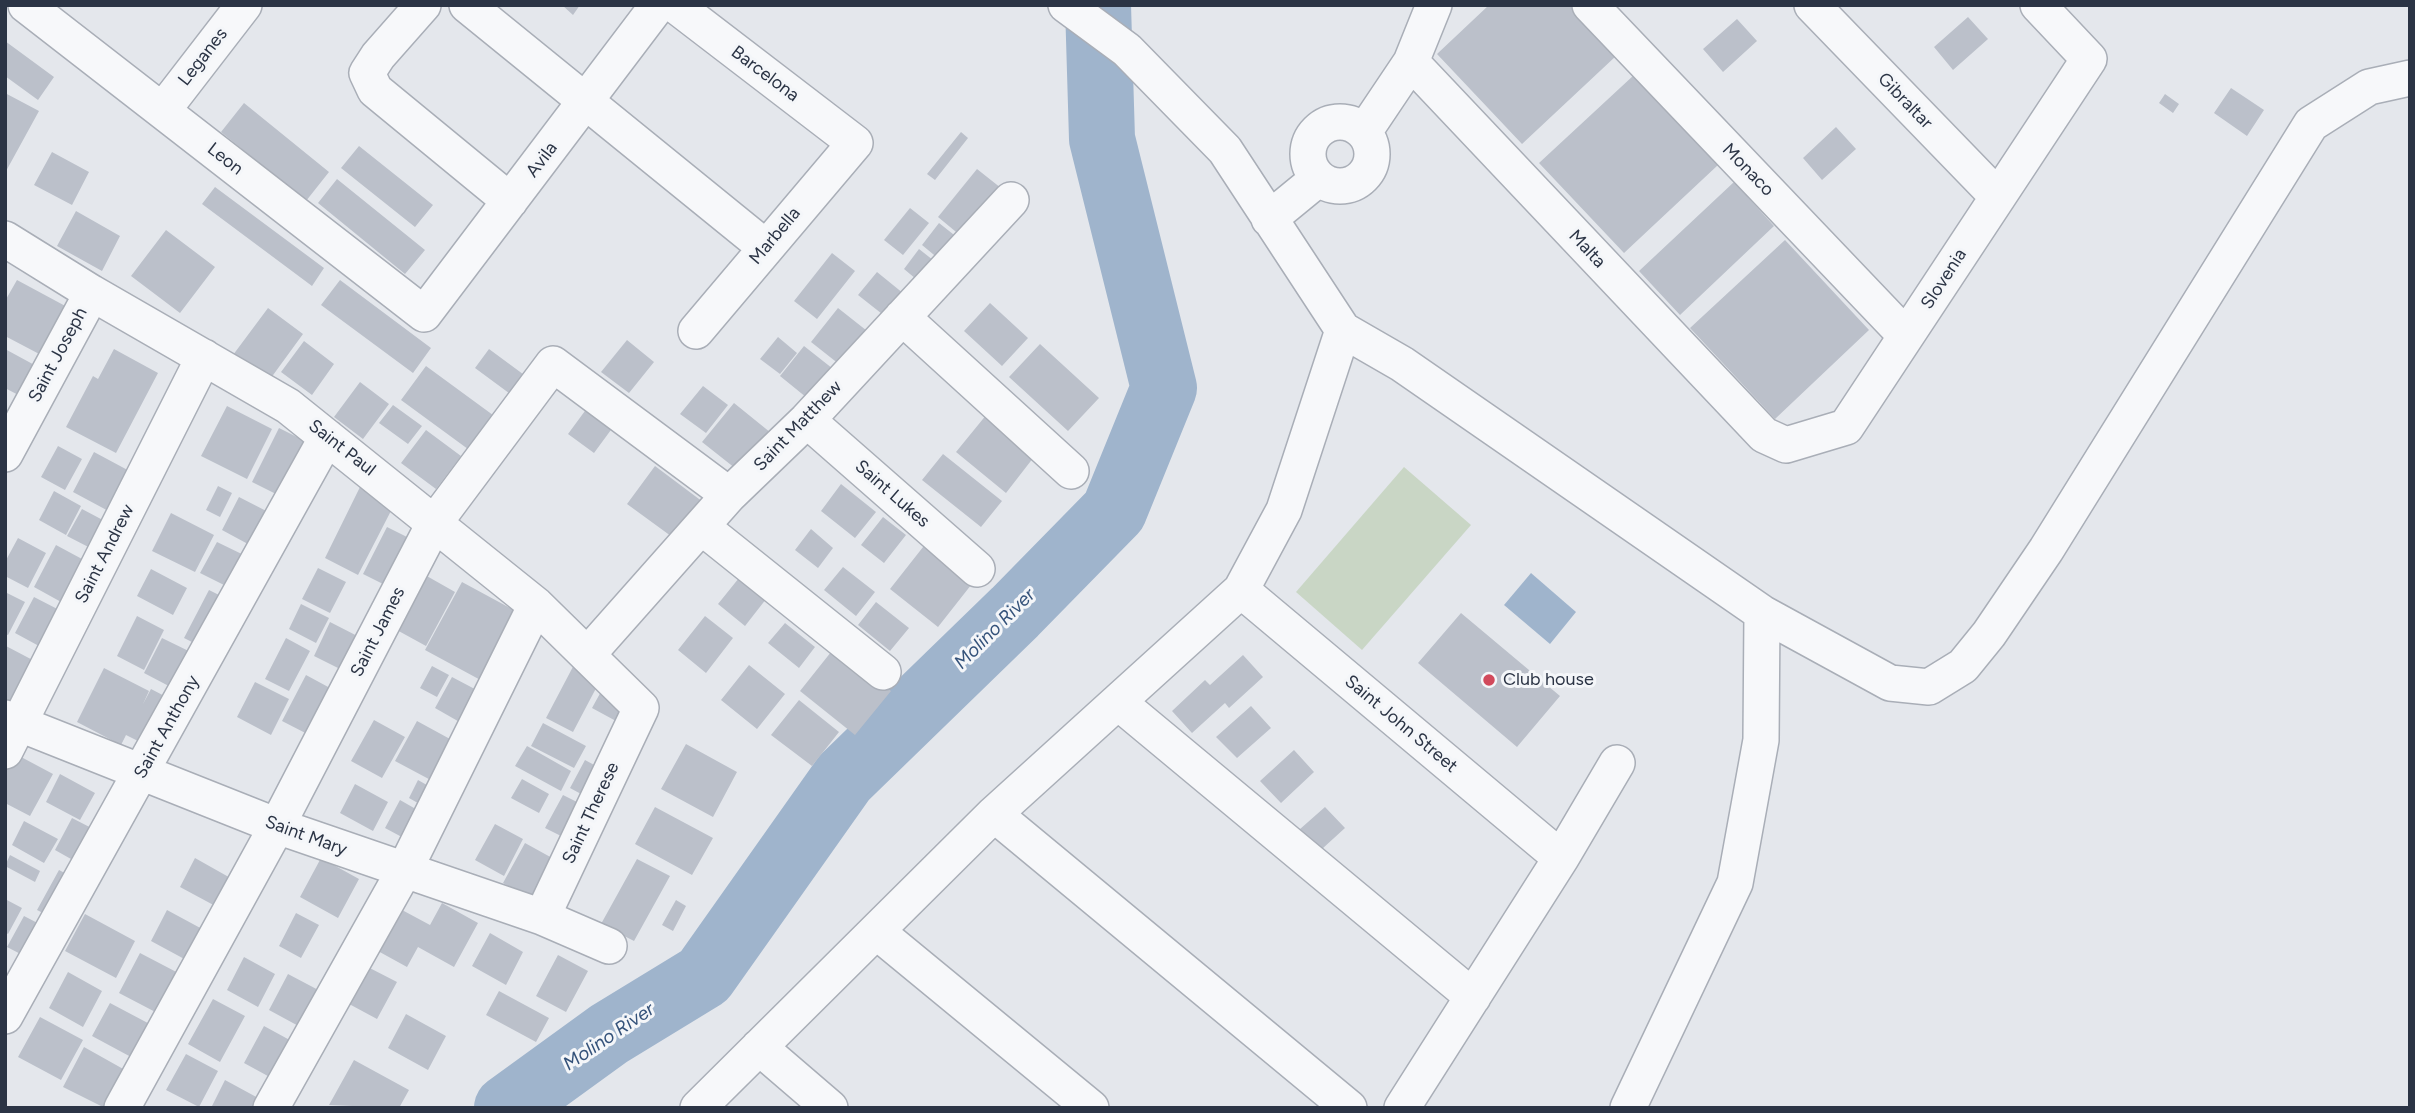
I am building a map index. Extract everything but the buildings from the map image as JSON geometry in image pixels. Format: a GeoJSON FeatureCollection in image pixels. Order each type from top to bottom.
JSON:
{"type":"FeatureCollection","features":[{"type":"Feature","properties":{"kind":"street","name":"Leon"},"geometry":{"type":"LineString","coordinates":[[26,5],[64,16],[163,110],[424,314]]}},
{"type":"Feature","properties":{"kind":"street","name":"Leganes"},"geometry":{"type":"LineString","coordinates":[[163,110],[244,5]]}},
{"type":"Feature","properties":{"kind":"street"},"geometry":{"type":"LineString","coordinates":[[423,5],[377,56],[367,73],[375,90],[510,201]]}},
{"type":"Feature","properties":{"kind":"street"},"geometry":{"type":"LineString","coordinates":[[467,5],[765,247]]}},
{"type":"Feature","properties":{"kind":"street","name":"Avila"},"geometry":{"type":"LineString","coordinates":[[424,314],[658,5]]}},
{"type":"Feature","properties":{"kind":"street","name":"Barcelona"},"geometry":{"type":"LineString","coordinates":[[675,5],[855,143]]}},
{"type":"Feature","properties":{"kind":"street"},"geometry":{"type":"LineString","coordinates":[[1066,5],[1127,50],[1225,150],[1343,330],[1402,364],[1762,613],[1890,683],[1928,687],[1963,666],[1989,634],[2046,550],[2311,124],[2369,87],[2410,78]]}},
{"type":"Feature","properties":{"kind":"street"},"geometry":{"type":"LineString","coordinates":[[1363,132],[1411,62],[1434,5]]}},
{"type":"Feature","properties":{"kind":"street","name":"Monaco"},"geometry":{"type":"LineString","coordinates":[[1590,5],[1906,336]]}},
{"type":"Feature","properties":{"kind":"street","name":"Gibraltar"},"geometry":{"type":"LineString","coordinates":[[1811,5],[1998,197]]}},
{"type":"Feature","properties":{"kind":"street","name":"Slovenia"},"geometry":{"type":"LineString","coordinates":[[1764,435],[1786,445],[1846,427],[2089,59],[2038,5]]}},
{"type":"Feature","properties":{"kind":"street","name":"Malta"},"geometry":{"type":"LineString","coordinates":[[1411,62],[1764,435]]}},
{"type":"Feature","properties":{"kind":"street"},"geometry":{"type":"LineString","coordinates":[[1333,122],[1344,122],[1363,132],[1372,152],[1366,173],[1358,181],[1338,187],[1319,178],[1309,161],[1310,141],[1316,132],[1333,122]]}},
{"type":"Feature","properties":{"kind":"street","name":"Marbella"},"geometry":{"type":"LineString","coordinates":[[696,331],[855,143]]}},
{"type":"Feature","properties":{"kind":"street"},"geometry":{"type":"LineString","coordinates":[[1269,219],[1319,178]]}},
{"type":"Feature","properties":{"kind":"street","name":"Saint Matthew"},"geometry":{"type":"LineString","coordinates":[[588,654],[703,528],[729,495],[807,420],[1011,200]]}},
{"type":"Feature","properties":{"kind":"street","name":"Saint Paul"},"geometry":{"type":"LineString","coordinates":[[5,239],[288,405],[536,605],[641,708]]}},
{"type":"Feature","properties":{"kind":"street","name":"Saint Joseph"},"geometry":{"type":"LineString","coordinates":[[5,454],[92,292]]}},
{"type":"Feature","properties":{"kind":"street"},"geometry":{"type":"LineString","coordinates":[[902,317],[1071,471]]}},
{"type":"Feature","properties":{"kind":"street"},"geometry":{"type":"LineString","coordinates":[[698,1108],[994,814],[1241,590],[1284,510],[1343,330]]}},
{"type":"Feature","properties":{"kind":"street","name":"Saint Andrew"},"geometry":{"type":"LineString","coordinates":[[10,731],[204,356]]}},
{"type":"Feature","properties":{"kind":"street","name":"Saint James"},"geometry":{"type":"LineString","coordinates":[[122,1108],[277,826],[435,522],[553,364],[729,495]]}},
{"type":"Feature","properties":{"kind":"street","name":"Saint Lukes"},"geometry":{"type":"LineString","coordinates":[[807,420],[977,569]]}},
{"type":"Feature","properties":{"kind":"street","name":"Saint Anthony"},"geometry":{"type":"LineString","coordinates":[[5,1016],[327,437]]}},
{"type":"Feature","properties":{"kind":"street"},"geometry":{"type":"LineString","coordinates":[[703,528],[883,672]]}},
{"type":"Feature","properties":{"kind":"street","name":"Saint John Street"},"geometry":{"type":"LineString","coordinates":[[1241,590],[1561,858]]}},
{"type":"Feature","properties":{"kind":"street"},"geometry":{"type":"LineString","coordinates":[[271,1108],[404,872],[536,605]]}},
{"type":"Feature","properties":{"kind":"street"},"geometry":{"type":"LineString","coordinates":[[1628,1108],[1735,883],[1762,740],[1762,613]]}},
{"type":"Feature","properties":{"kind":"street"},"geometry":{"type":"LineString","coordinates":[[1118,702],[1472,997]]}},
{"type":"Feature","properties":{"kind":"street","name":"Saint Therese"},"geometry":{"type":"LineString","coordinates":[[542,917],[641,708]]}},
{"type":"Feature","properties":{"kind":"street","name":"Saint Mary"},"geometry":{"type":"LineString","coordinates":[[10,731],[142,773],[404,872],[542,917],[608,946]]}},
{"type":"Feature","properties":{"kind":"street"},"geometry":{"type":"LineString","coordinates":[[1402,1108],[1561,858],[1617,763]]}},
{"type":"Feature","properties":{"kind":"street"},"geometry":{"type":"LineString","coordinates":[[994,814],[1349,1108]]}},
{"type":"Feature","properties":{"kind":"street"},"geometry":{"type":"LineString","coordinates":[[876,931],[1091,1108]]}},
{"type":"Feature","properties":{"kind":"street"},"geometry":{"type":"LineString","coordinates":[[759,1047],[831,1108]]}},
{"type":"Feature","properties":{"kind":"green space"},"geometry":{"type":"Polygon","coordinates":[[[1404,467],[1471,525],[1362,650],[1296,592],[1404,467]]]}},
{"type":"Feature","properties":{"kind":"water"},"geometry":{"type":"Polygon","coordinates":[[[1531,573],[1576,612],[1550,644],[1504,605],[1531,573]]]}},
{"type":"Feature","properties":{"kind":"waterway","name":"Molino River"},"geometry":{"type":"LineString","coordinates":[[507,1108],[609,1034],[704,976],[844,778],[1015,612],[1114,511],[1164,388],[1102,139],[1098,5]]}},
{"type":"Feature","properties":{"kind":"place","name":"Club house"},"geometry":{"type":"Point","coordinates":[1489,680]}}]}
